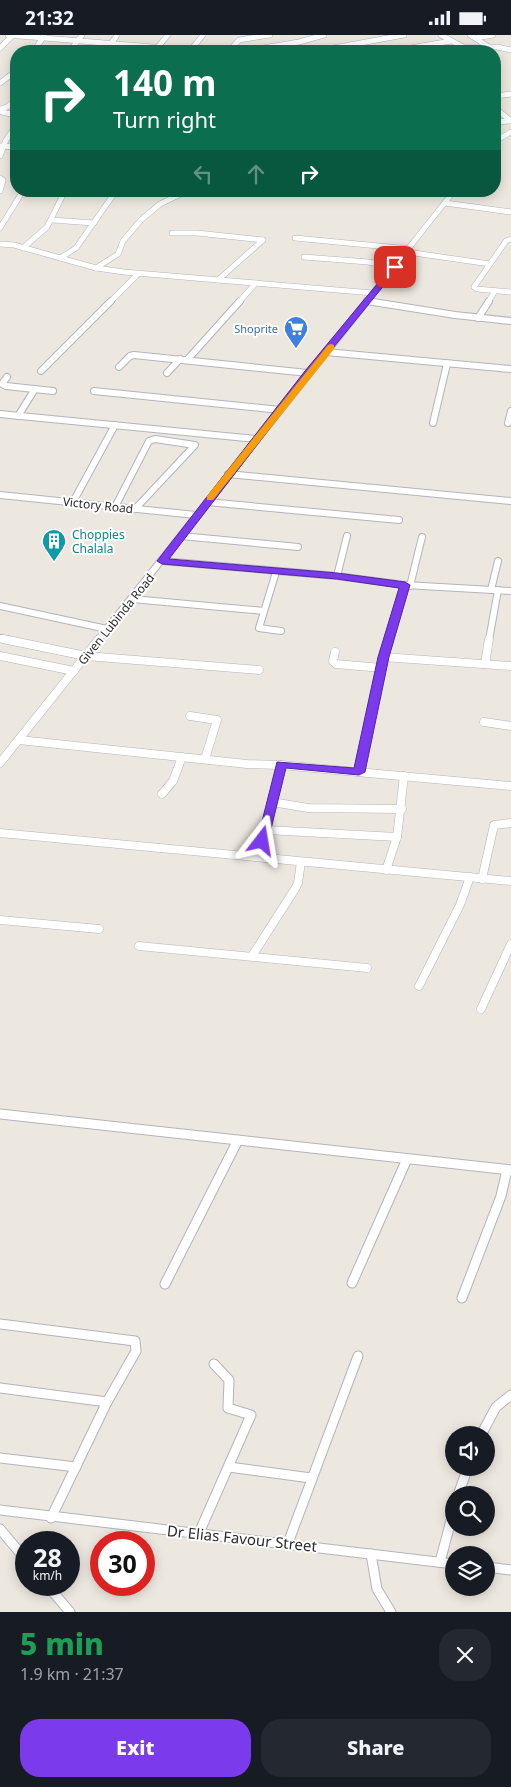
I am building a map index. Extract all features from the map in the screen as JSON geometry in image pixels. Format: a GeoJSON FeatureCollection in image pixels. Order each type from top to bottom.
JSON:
{"type":"FeatureCollection","features":[{"type":"Feature","properties":{"kind":"street"},"geometry":{"type":"LineString","coordinates":[[0,48],[10,35],[119,45]]}},
{"type":"Feature","properties":{"kind":"street"},"geometry":{"type":"LineString","coordinates":[[75,45],[82,35]]}},
{"type":"Feature","properties":{"kind":"street"},"geometry":{"type":"LineString","coordinates":[[110,44],[117,35]]}},
{"type":"Feature","properties":{"kind":"street"},"geometry":{"type":"LineString","coordinates":[[158,45],[168,35]]}},
{"type":"Feature","properties":{"kind":"street"},"geometry":{"type":"LineString","coordinates":[[195,45],[203,35]]}},
{"type":"Feature","properties":{"kind":"street"},"geometry":{"type":"LineString","coordinates":[[234,35],[243,40]]}},
{"type":"Feature","properties":{"kind":"street"},"geometry":{"type":"LineString","coordinates":[[235,45],[238,41],[270,35]]}},
{"type":"Feature","properties":{"kind":"street"},"geometry":{"type":"LineString","coordinates":[[281,45],[324,35]]}},
{"type":"Feature","properties":{"kind":"street"},"geometry":{"type":"LineString","coordinates":[[350,45],[404,35]]}},
{"type":"Feature","properties":{"kind":"street"},"geometry":{"type":"LineString","coordinates":[[442,35],[459,45]]}},
{"type":"Feature","properties":{"kind":"street"},"geometry":{"type":"LineString","coordinates":[[470,35],[486,45]]}},
{"type":"Feature","properties":{"kind":"street"},"geometry":{"type":"LineString","coordinates":[[475,38],[494,35]]}},
{"type":"Feature","properties":{"kind":"street"},"geometry":{"type":"LineString","coordinates":[[428,45],[452,41]]}},
{"type":"Feature","properties":{"kind":"street"},"geometry":{"type":"LineString","coordinates":[[0,156],[2,146],[10,135]]}},
{"type":"Feature","properties":{"kind":"street"},"geometry":{"type":"LineString","coordinates":[[0,177],[3,180],[0,191]]}},
{"type":"Feature","properties":{"kind":"street"},"geometry":{"type":"LineString","coordinates":[[0,228],[19,197]]}},
{"type":"Feature","properties":{"kind":"street"},"geometry":{"type":"LineString","coordinates":[[23,248],[40,235],[52,220],[62,197]]}},
{"type":"Feature","properties":{"kind":"street"},"geometry":{"type":"LineString","coordinates":[[60,258],[76,248],[112,197]]}},
{"type":"Feature","properties":{"kind":"street"},"geometry":{"type":"LineString","coordinates":[[96,268],[119,253],[123,241],[142,220],[160,204],[175,197]]}},
{"type":"Feature","properties":{"kind":"street","name":"Given Lubinda Road"},"geometry":{"type":"LineString","coordinates":[[0,763],[450,197]]}},
{"type":"Feature","properties":{"kind":"street"},"geometry":{"type":"LineString","coordinates":[[445,203],[511,212]]}},
{"type":"Feature","properties":{"kind":"street"},"geometry":{"type":"LineString","coordinates":[[52,220],[94,223]]}},
{"type":"Feature","properties":{"kind":"street"},"geometry":{"type":"LineString","coordinates":[[172,233],[197,233],[263,240],[218,280]]}},
{"type":"Feature","properties":{"kind":"street"},"geometry":{"type":"LineString","coordinates":[[295,238],[408,250],[490,264]]}},
{"type":"Feature","properties":{"kind":"street"},"geometry":{"type":"LineString","coordinates":[[511,239],[506,241],[474,287],[511,292]]}},
{"type":"Feature","properties":{"kind":"street"},"geometry":{"type":"LineString","coordinates":[[0,244],[23,248],[96,268],[138,274],[373,293]]}},
{"type":"Feature","properties":{"kind":"street"},"geometry":{"type":"LineString","coordinates":[[304,257],[368,262],[395,267]]}},
{"type":"Feature","properties":{"kind":"street"},"geometry":{"type":"LineString","coordinates":[[41,371],[138,274]]}},
{"type":"Feature","properties":{"kind":"street"},"geometry":{"type":"LineString","coordinates":[[167,373],[183,360],[256,283]]}},
{"type":"Feature","properties":{"kind":"street"},"geometry":{"type":"LineString","coordinates":[[478,318],[495,291]]}},
{"type":"Feature","properties":{"kind":"street"},"geometry":{"type":"LineString","coordinates":[[368,301],[478,318],[511,321]]}},
{"type":"Feature","properties":{"kind":"street"},"geometry":{"type":"LineString","coordinates":[[326,352],[511,369]]}},
{"type":"Feature","properties":{"kind":"street"},"geometry":{"type":"LineString","coordinates":[[119,367],[130,356],[134,355],[308,373]]}},
{"type":"Feature","properties":{"kind":"street"},"geometry":{"type":"LineString","coordinates":[[433,423],[447,364]]}},
{"type":"Feature","properties":{"kind":"street"},"geometry":{"type":"LineString","coordinates":[[7,377],[2,385],[53,391]]}},
{"type":"Feature","properties":{"kind":"street"},"geometry":{"type":"LineString","coordinates":[[18,415],[35,389]]}},
{"type":"Feature","properties":{"kind":"street"},"geometry":{"type":"LineString","coordinates":[[94,391],[280,410]]}},
{"type":"Feature","properties":{"kind":"street"},"geometry":{"type":"LineString","coordinates":[[508,423],[511,411]]}},
{"type":"Feature","properties":{"kind":"street"},"geometry":{"type":"LineString","coordinates":[[0,414],[257,439]]}},
{"type":"Feature","properties":{"kind":"street"},"geometry":{"type":"LineString","coordinates":[[73,502],[115,425]]}},
{"type":"Feature","properties":{"kind":"street"},"geometry":{"type":"LineString","coordinates":[[115,507],[149,441],[155,439],[195,445],[135,509]]}},
{"type":"Feature","properties":{"kind":"street"},"geometry":{"type":"LineString","coordinates":[[228,474],[511,501]]}},
{"type":"Feature","properties":{"kind":"street","name":"Victory Road"},"geometry":{"type":"LineString","coordinates":[[0,495],[196,515]]}},
{"type":"Feature","properties":{"kind":"street"},"geometry":{"type":"LineString","coordinates":[[207,502],[399,520]]}},
{"type":"Feature","properties":{"kind":"street"},"geometry":{"type":"LineString","coordinates":[[181,536],[298,547]]}},
{"type":"Feature","properties":{"kind":"street"},"geometry":{"type":"LineString","coordinates":[[337,576],[347,536]]}},
{"type":"Feature","properties":{"kind":"street"},"geometry":{"type":"LineString","coordinates":[[359,772],[384,657],[422,537]]}},
{"type":"Feature","properties":{"kind":"street"},"geometry":{"type":"LineString","coordinates":[[162,561],[337,576],[407,586],[511,591]]}},
{"type":"Feature","properties":{"kind":"street"},"geometry":{"type":"LineString","coordinates":[[485,664],[498,561]]}},
{"type":"Feature","properties":{"kind":"street"},"geometry":{"type":"LineString","coordinates":[[276,571],[259,628],[281,631]]}},
{"type":"Feature","properties":{"kind":"street"},"geometry":{"type":"LineString","coordinates":[[132,599],[264,611]]}},
{"type":"Feature","properties":{"kind":"street"},"geometry":{"type":"LineString","coordinates":[[0,606],[107,629]]}},
{"type":"Feature","properties":{"kind":"street"},"geometry":{"type":"LineString","coordinates":[[0,638],[86,656],[259,670]]}},
{"type":"Feature","properties":{"kind":"street"},"geometry":{"type":"LineString","coordinates":[[335,652],[333,661],[336,664],[382,668]]}},
{"type":"Feature","properties":{"kind":"street"},"geometry":{"type":"LineString","coordinates":[[0,656],[74,671]]}},
{"type":"Feature","properties":{"kind":"street"},"geometry":{"type":"LineString","coordinates":[[384,657],[511,666]]}},
{"type":"Feature","properties":{"kind":"street"},"geometry":{"type":"LineString","coordinates":[[190,716],[212,718],[217,721],[205,759]]}},
{"type":"Feature","properties":{"kind":"street"},"geometry":{"type":"LineString","coordinates":[[484,722],[511,726]]}},
{"type":"Feature","properties":{"kind":"street"},"geometry":{"type":"LineString","coordinates":[[18,740],[182,757],[511,785]]}},
{"type":"Feature","properties":{"kind":"street"},"geometry":{"type":"LineString","coordinates":[[162,794],[173,781],[182,757]]}},
{"type":"Feature","properties":{"kind":"street"},"geometry":{"type":"LineString","coordinates":[[256,857],[266,830],[281,765]]}},
{"type":"Feature","properties":{"kind":"street"},"geometry":{"type":"LineString","coordinates":[[386,870],[398,837],[404,776]]}},
{"type":"Feature","properties":{"kind":"street"},"geometry":{"type":"LineString","coordinates":[[272,802],[308,808],[402,809]]}},
{"type":"Feature","properties":{"kind":"street"},"geometry":{"type":"LineString","coordinates":[[482,879],[494,825],[511,823]]}},
{"type":"Feature","properties":{"kind":"street"},"geometry":{"type":"LineString","coordinates":[[266,830],[398,837]]}},
{"type":"Feature","properties":{"kind":"street"},"geometry":{"type":"LineString","coordinates":[[0,833],[140,844],[301,862],[511,881]]}},
{"type":"Feature","properties":{"kind":"street"},"geometry":{"type":"LineString","coordinates":[[252,957],[295,889],[298,883],[301,862]]}},
{"type":"Feature","properties":{"kind":"street"},"geometry":{"type":"LineString","coordinates":[[420,986],[460,905],[470,877]]}},
{"type":"Feature","properties":{"kind":"street"},"geometry":{"type":"LineString","coordinates":[[0,920],[99,929]]}},
{"type":"Feature","properties":{"kind":"street"},"geometry":{"type":"LineString","coordinates":[[481,1009],[511,944]]}},
{"type":"Feature","properties":{"kind":"street"},"geometry":{"type":"LineString","coordinates":[[139,946],[367,968]]}},
{"type":"Feature","properties":{"kind":"street"},"geometry":{"type":"LineString","coordinates":[[0,1114],[509,1170],[462,1298]]}},
{"type":"Feature","properties":{"kind":"street"},"geometry":{"type":"LineString","coordinates":[[165,1283],[238,1140]]}},
{"type":"Feature","properties":{"kind":"street"},"geometry":{"type":"LineString","coordinates":[[352,1283],[407,1159]]}},
{"type":"Feature","properties":{"kind":"street"},"geometry":{"type":"LineString","coordinates":[[0,1324],[135,1341],[136,1351],[107,1402],[51,1518]]}},
{"type":"Feature","properties":{"kind":"street"},"geometry":{"type":"LineString","coordinates":[[288,1543],[358,1356]]}},
{"type":"Feature","properties":{"kind":"street"},"geometry":{"type":"LineString","coordinates":[[199,1533],[251,1415],[228,1408],[230,1380],[214,1365]]}},
{"type":"Feature","properties":{"kind":"street"},"geometry":{"type":"LineString","coordinates":[[0,1388],[107,1402]]}},
{"type":"Feature","properties":{"kind":"street"},"geometry":{"type":"LineString","coordinates":[[486,1426],[494,1408],[501,1400],[511,1395]]}},
{"type":"Feature","properties":{"kind":"street"},"geometry":{"type":"LineString","coordinates":[[0,1458],[76,1467]]}},
{"type":"Feature","properties":{"kind":"street"},"geometry":{"type":"LineString","coordinates":[[228,1467],[312,1478]]}},
{"type":"Feature","properties":{"kind":"street","name":"Dr Elias Favour Street"},"geometry":{"type":"LineString","coordinates":[[0,1510],[51,1518],[288,1543],[445,1563]]}},
{"type":"Feature","properties":{"kind":"street"},"geometry":{"type":"LineString","coordinates":[[0,1529],[15,1547]]}},
{"type":"Feature","properties":{"kind":"street"},"geometry":{"type":"LineString","coordinates":[[440,1562],[447,1536]]}},
{"type":"Feature","properties":{"kind":"street"},"geometry":{"type":"LineString","coordinates":[[371,1554],[377,1589],[391,1612]]}},
{"type":"Feature","properties":{"kind":"street"},"geometry":{"type":"LineString","coordinates":[[495,1568],[511,1570]]}},
{"type":"Feature","properties":{"kind":"street"},"geometry":{"type":"LineString","coordinates":[[56,1596],[70,1612]]}},
{"type":"Feature","properties":{"kind":"slow traffic"},"geometry":{"type":"LineString","coordinates":[[210,498],[308,373],[331,347]]}},
{"type":"Feature","properties":{"kind":"place","name":"Shoprite"},"geometry":{"type":"Point","coordinates":[296,349]}},
{"type":"Feature","properties":{"kind":"place","name":"Choppies Chalala"},"geometry":{"type":"Point","coordinates":[54,562]}},
{"type":"Feature","properties":{"kind":"route"},"geometry":{"type":"LineString","coordinates":[[262,841],[281,765],[359,772],[384,657],[405,585],[337,576],[162,561],[308,373],[395,267]]}}]}
